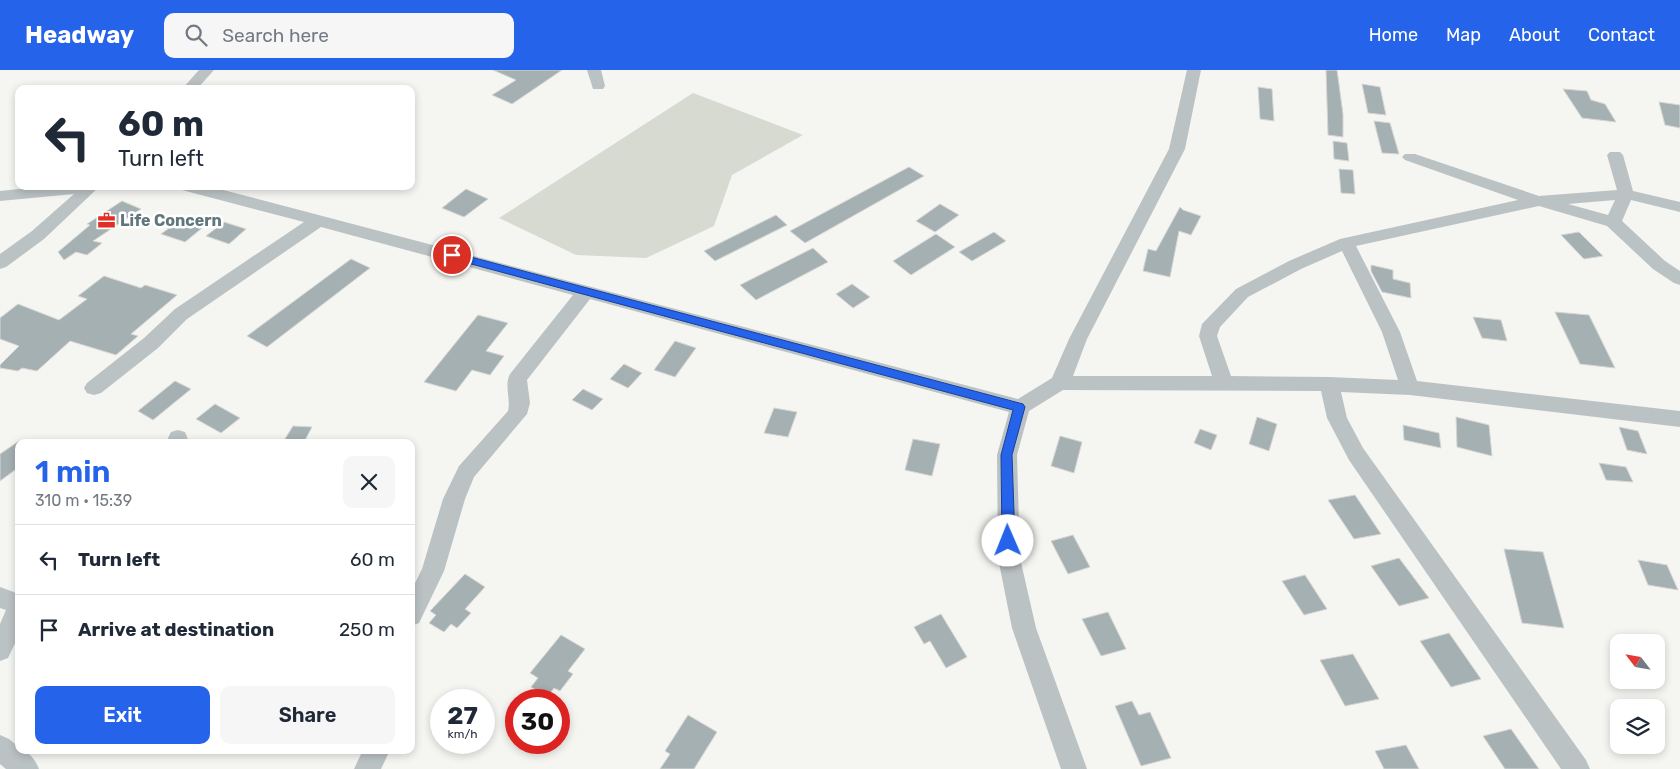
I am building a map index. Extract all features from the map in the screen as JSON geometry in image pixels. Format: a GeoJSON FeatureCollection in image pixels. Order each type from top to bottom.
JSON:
{"type":"FeatureCollection","features":[{"type":"Feature","properties":{"kind":"street"},"geometry":{"type":"LineString","coordinates":[[193,85],[207,70]]}},
{"type":"Feature","properties":{"kind":"street"},"geometry":{"type":"LineString","coordinates":[[594,70],[598,86]]}},
{"type":"Feature","properties":{"kind":"street"},"geometry":{"type":"LineString","coordinates":[[1060,383],[1078,339],[1177,149],[1194,70]]}},
{"type":"Feature","properties":{"kind":"street"},"geometry":{"type":"LineString","coordinates":[[1613,222],[1626,194],[1615,155]]}},
{"type":"Feature","properties":{"kind":"street"},"geometry":{"type":"LineString","coordinates":[[1410,157],[1455,174],[1613,222],[1659,265],[1680,279]]}},
{"type":"Feature","properties":{"kind":"street"},"geometry":{"type":"LineString","coordinates":[[0,196],[61,190]]}},
{"type":"Feature","properties":{"kind":"street"},"geometry":{"type":"LineString","coordinates":[[0,263],[38,235],[88,190]]}},
{"type":"Feature","properties":{"kind":"street"},"geometry":{"type":"LineString","coordinates":[[203,190],[1020,407]]}},
{"type":"Feature","properties":{"kind":"street"},"geometry":{"type":"LineString","coordinates":[[1224,384],[1208,336],[1211,324],[1242,293],[1295,265],[1346,243],[1540,201],[1626,194],[1680,207]]}},
{"type":"Feature","properties":{"kind":"street"},"geometry":{"type":"LineString","coordinates":[[94,388],[151,343],[181,314],[319,220]]}},
{"type":"Feature","properties":{"kind":"street"},"geometry":{"type":"LineString","coordinates":[[1346,243],[1391,332],[1410,388]]}},
{"type":"Feature","properties":{"kind":"street"},"geometry":{"type":"LineString","coordinates":[[415,607],[433,571],[454,499],[466,472],[517,414],[520,403],[518,379],[586,291]]}},
{"type":"Feature","properties":{"kind":"street"},"geometry":{"type":"LineString","coordinates":[[1074,769],[1024,628],[1008,558],[1007,455],[1020,407],[1060,383],[1329,384],[1410,388],[1680,419]]}},
{"type":"Feature","properties":{"kind":"street"},"geometry":{"type":"LineString","coordinates":[[1329,384],[1337,418],[1356,454],[1577,769]]}},
{"type":"Feature","properties":{"kind":"street"},"geometry":{"type":"LineString","coordinates":[[0,597],[15,605]]}},
{"type":"Feature","properties":{"kind":"street"},"geometry":{"type":"LineString","coordinates":[[0,650],[15,616]]}},
{"type":"Feature","properties":{"kind":"street"},"geometry":{"type":"LineString","coordinates":[[0,748],[26,769]]}},
{"type":"Feature","properties":{"kind":"street"},"geometry":{"type":"LineString","coordinates":[[366,769],[375,754]]}},
{"type":"Feature","properties":{"kind":"shaded area"},"geometry":{"type":"Polygon","coordinates":[[[693,93],[803,135],[732,175],[714,226],[646,258],[576,255],[499,218],[693,93]]]}},
{"type":"Feature","properties":{"kind":"building"},"geometry":{"type":"Polygon","coordinates":[[[493,70],[562,70],[512,104],[492,95],[516,80],[493,70]]]}},
{"type":"Feature","properties":{"kind":"building"},"geometry":{"type":"Polygon","coordinates":[[[1326,70],[1337,70],[1343,114],[1343,137],[1328,135],[1326,70]]]}},
{"type":"Feature","properties":{"kind":"building"},"geometry":{"type":"Polygon","coordinates":[[[1362,84],[1380,87],[1386,115],[1368,113],[1362,84]]]}},
{"type":"Feature","properties":{"kind":"building"},"geometry":{"type":"Polygon","coordinates":[[[1258,87],[1272,89],[1274,121],[1260,119],[1258,87]]]}},
{"type":"Feature","properties":{"kind":"building"},"geometry":{"type":"Polygon","coordinates":[[[1563,89],[1587,91],[1591,100],[1605,104],[1616,122],[1582,118],[1563,89]]]}},
{"type":"Feature","properties":{"kind":"building"},"geometry":{"type":"Polygon","coordinates":[[[1659,102],[1680,105],[1680,128],[1665,125],[1659,102]]]}},
{"type":"Feature","properties":{"kind":"building"},"geometry":{"type":"Polygon","coordinates":[[[1374,121],[1390,123],[1399,154],[1382,153],[1374,121]]]}},
{"type":"Feature","properties":{"kind":"building"},"geometry":{"type":"Polygon","coordinates":[[[1333,141],[1347,143],[1349,161],[1334,159],[1333,141]]]}},
{"type":"Feature","properties":{"kind":"building"},"geometry":{"type":"Polygon","coordinates":[[[909,167],[924,176],[805,243],[790,231],[909,167]]]}},
{"type":"Feature","properties":{"kind":"building"},"geometry":{"type":"Polygon","coordinates":[[[1339,169],[1353,170],[1355,194],[1341,193],[1339,169]]]}},
{"type":"Feature","properties":{"kind":"building"},"geometry":{"type":"Polygon","coordinates":[[[466,189],[488,199],[464,217],[442,208],[466,189]]]}},
{"type":"Feature","properties":{"kind":"building"},"geometry":{"type":"Polygon","coordinates":[[[122,201],[141,209],[93,241],[102,243],[87,255],[76,252],[64,260],[58,252],[90,225],[87,224],[122,201]]]}},
{"type":"Feature","properties":{"kind":"building"},"geometry":{"type":"Polygon","coordinates":[[[940,204],[959,215],[935,232],[916,221],[940,204]]]}},
{"type":"Feature","properties":{"kind":"building"},"geometry":{"type":"Polygon","coordinates":[[[1180,207],[1183,210],[1201,216],[1191,235],[1179,231],[1170,277],[1143,271],[1148,249],[1156,251],[1180,207]]]}},
{"type":"Feature","properties":{"kind":"building"},"geometry":{"type":"Polygon","coordinates":[[[776,215],[787,225],[715,261],[704,251],[776,215]]]}},
{"type":"Feature","properties":{"kind":"building"},"geometry":{"type":"Polygon","coordinates":[[[184,217],[207,224],[185,242],[161,234],[184,217]]]}},
{"type":"Feature","properties":{"kind":"building"},"geometry":{"type":"Polygon","coordinates":[[[224,222],[246,229],[229,244],[206,236],[224,222]]]}},
{"type":"Feature","properties":{"kind":"building"},"geometry":{"type":"Polygon","coordinates":[[[994,232],[1006,241],[972,261],[959,252],[994,232]]]}},
{"type":"Feature","properties":{"kind":"building"},"geometry":{"type":"Polygon","coordinates":[[[1579,232],[1603,256],[1584,259],[1561,235],[1579,232]]]}},
{"type":"Feature","properties":{"kind":"building"},"geometry":{"type":"Polygon","coordinates":[[[936,234],[955,247],[911,275],[893,261],[936,234]]]}},
{"type":"Feature","properties":{"kind":"building"},"geometry":{"type":"Polygon","coordinates":[[[813,248],[828,262],[756,300],[740,285],[813,248]]]}},
{"type":"Feature","properties":{"kind":"building"},"geometry":{"type":"Polygon","coordinates":[[[351,259],[370,268],[267,347],[247,336],[351,259]]]}},
{"type":"Feature","properties":{"kind":"building"},"geometry":{"type":"Polygon","coordinates":[[[1371,265],[1393,270],[1393,279],[1410,283],[1411,298],[1382,292],[1371,271],[1371,265]]]}},
{"type":"Feature","properties":{"kind":"building"},"geometry":{"type":"Polygon","coordinates":[[[104,276],[141,288],[145,285],[177,295],[131,334],[138,336],[116,355],[70,341],[37,371],[22,368],[18,371],[0,368],[0,365],[19,346],[0,339],[0,318],[18,304],[59,320],[87,299],[78,296],[104,276]]]}},
{"type":"Feature","properties":{"kind":"building"},"geometry":{"type":"Polygon","coordinates":[[[852,284],[870,297],[853,308],[836,294],[852,284]]]}},
{"type":"Feature","properties":{"kind":"building"},"geometry":{"type":"Polygon","coordinates":[[[1555,312],[1589,315],[1615,368],[1580,364],[1555,312]]]}},
{"type":"Feature","properties":{"kind":"building"},"geometry":{"type":"Polygon","coordinates":[[[478,315],[508,323],[486,351],[504,356],[490,375],[472,370],[456,391],[424,382],[478,315]]]}},
{"type":"Feature","properties":{"kind":"building"},"geometry":{"type":"Polygon","coordinates":[[[1473,317],[1501,320],[1507,341],[1482,338],[1473,317]]]}},
{"type":"Feature","properties":{"kind":"building"},"geometry":{"type":"Polygon","coordinates":[[[675,341],[696,348],[675,377],[654,370],[675,341]]]}},
{"type":"Feature","properties":{"kind":"building"},"geometry":{"type":"Polygon","coordinates":[[[624,364],[642,373],[628,388],[610,379],[624,364]]]}},
{"type":"Feature","properties":{"kind":"building"},"geometry":{"type":"Polygon","coordinates":[[[175,381],[191,389],[153,420],[138,411],[175,381]]]}},
{"type":"Feature","properties":{"kind":"building"},"geometry":{"type":"Polygon","coordinates":[[[583,389],[603,399],[592,410],[572,400],[583,389]]]}},
{"type":"Feature","properties":{"kind":"building"},"geometry":{"type":"Polygon","coordinates":[[[215,404],[240,418],[221,433],[196,419],[215,404]]]}},
{"type":"Feature","properties":{"kind":"building"},"geometry":{"type":"Polygon","coordinates":[[[774,408],[797,412],[788,437],[764,433],[774,408]]]}},
{"type":"Feature","properties":{"kind":"building"},"geometry":{"type":"Polygon","coordinates":[[[1257,417],[1277,424],[1269,451],[1249,444],[1257,417]]]}},
{"type":"Feature","properties":{"kind":"building"},"geometry":{"type":"Polygon","coordinates":[[[1456,417],[1489,425],[1492,456],[1457,447],[1456,417]]]}},
{"type":"Feature","properties":{"kind":"building"},"geometry":{"type":"Polygon","coordinates":[[[1403,425],[1439,433],[1441,448],[1404,440],[1403,425]]]}},
{"type":"Feature","properties":{"kind":"building"},"geometry":{"type":"Polygon","coordinates":[[[293,426],[312,427],[306,439],[285,439],[293,426]]]}},
{"type":"Feature","properties":{"kind":"building"},"geometry":{"type":"Polygon","coordinates":[[[1619,427],[1638,431],[1647,454],[1627,450],[1619,427]]]}},
{"type":"Feature","properties":{"kind":"building"},"geometry":{"type":"Polygon","coordinates":[[[1200,429],[1217,435],[1211,450],[1194,443],[1200,429]]]}},
{"type":"Feature","properties":{"kind":"building"},"geometry":{"type":"Polygon","coordinates":[[[1060,436],[1082,442],[1074,473],[1051,466],[1060,436]]]}},
{"type":"Feature","properties":{"kind":"building"},"geometry":{"type":"Polygon","coordinates":[[[913,439],[940,444],[932,476],[905,470],[913,439]]]}},
{"type":"Feature","properties":{"kind":"building"},"geometry":{"type":"Polygon","coordinates":[[[15,444],[15,470],[0,481],[0,454],[15,444]]]}},
{"type":"Feature","properties":{"kind":"building"},"geometry":{"type":"Polygon","coordinates":[[[1599,463],[1626,467],[1633,482],[1606,480],[1599,463]]]}},
{"type":"Feature","properties":{"kind":"building"},"geometry":{"type":"Polygon","coordinates":[[[1355,495],[1381,534],[1354,539],[1328,500],[1355,495]]]}},
{"type":"Feature","properties":{"kind":"building"},"geometry":{"type":"Polygon","coordinates":[[[1073,535],[1090,567],[1068,574],[1051,541],[1073,535]]]}},
{"type":"Feature","properties":{"kind":"building"},"geometry":{"type":"Polygon","coordinates":[[[1504,549],[1543,552],[1564,628],[1522,623],[1504,549]]]}},
{"type":"Feature","properties":{"kind":"building"},"geometry":{"type":"Polygon","coordinates":[[[1399,558],[1429,598],[1399,606],[1371,566],[1399,558]]]}},
{"type":"Feature","properties":{"kind":"building"},"geometry":{"type":"Polygon","coordinates":[[[1638,560],[1667,565],[1678,590],[1648,585],[1638,560]]]}},
{"type":"Feature","properties":{"kind":"building"},"geometry":{"type":"Polygon","coordinates":[[[465,574],[485,587],[465,609],[471,613],[457,628],[451,624],[444,632],[429,623],[436,615],[430,611],[465,574]]]}},
{"type":"Feature","properties":{"kind":"building"},"geometry":{"type":"Polygon","coordinates":[[[1305,575],[1327,609],[1304,615],[1282,581],[1305,575]]]}},
{"type":"Feature","properties":{"kind":"building"},"geometry":{"type":"Polygon","coordinates":[[[1108,612],[1126,649],[1101,656],[1082,619],[1108,612]]]}},
{"type":"Feature","properties":{"kind":"building"},"geometry":{"type":"Polygon","coordinates":[[[941,614],[967,657],[946,668],[930,641],[924,644],[914,627],[941,614]]]}},
{"type":"Feature","properties":{"kind":"building"},"geometry":{"type":"Polygon","coordinates":[[[1449,633],[1481,679],[1451,687],[1420,641],[1449,633]]]}},
{"type":"Feature","properties":{"kind":"building"},"geometry":{"type":"Polygon","coordinates":[[[561,635],[585,649],[568,671],[573,674],[562,689],[534,689],[531,687],[538,678],[530,673],[561,635]]]}},
{"type":"Feature","properties":{"kind":"building"},"geometry":{"type":"Polygon","coordinates":[[[1353,654],[1379,699],[1345,706],[1320,660],[1353,654]]]}},
{"type":"Feature","properties":{"kind":"building"},"geometry":{"type":"Polygon","coordinates":[[[1132,701],[1139,715],[1150,712],[1171,758],[1141,766],[1115,706],[1132,701]]]}},
{"type":"Feature","properties":{"kind":"building"},"geometry":{"type":"Polygon","coordinates":[[[688,715],[717,732],[694,769],[660,769],[670,754],[665,751],[688,715]]]}},
{"type":"Feature","properties":{"kind":"building"},"geometry":{"type":"Polygon","coordinates":[[[1511,729],[1539,769],[1505,769],[1483,736],[1511,729]]]}},
{"type":"Feature","properties":{"kind":"building"},"geometry":{"type":"Polygon","coordinates":[[[1406,745],[1419,769],[1384,769],[1375,751],[1406,745]]]}},
{"type":"Feature","properties":{"kind":"place","name":"Life Concern"},"geometry":{"type":"Point","coordinates":[106,220]}},
{"type":"Feature","properties":{"kind":"route"},"geometry":{"type":"LineString","coordinates":[[452,255],[1020,407],[1007,455],[1008,541]]}}]}
